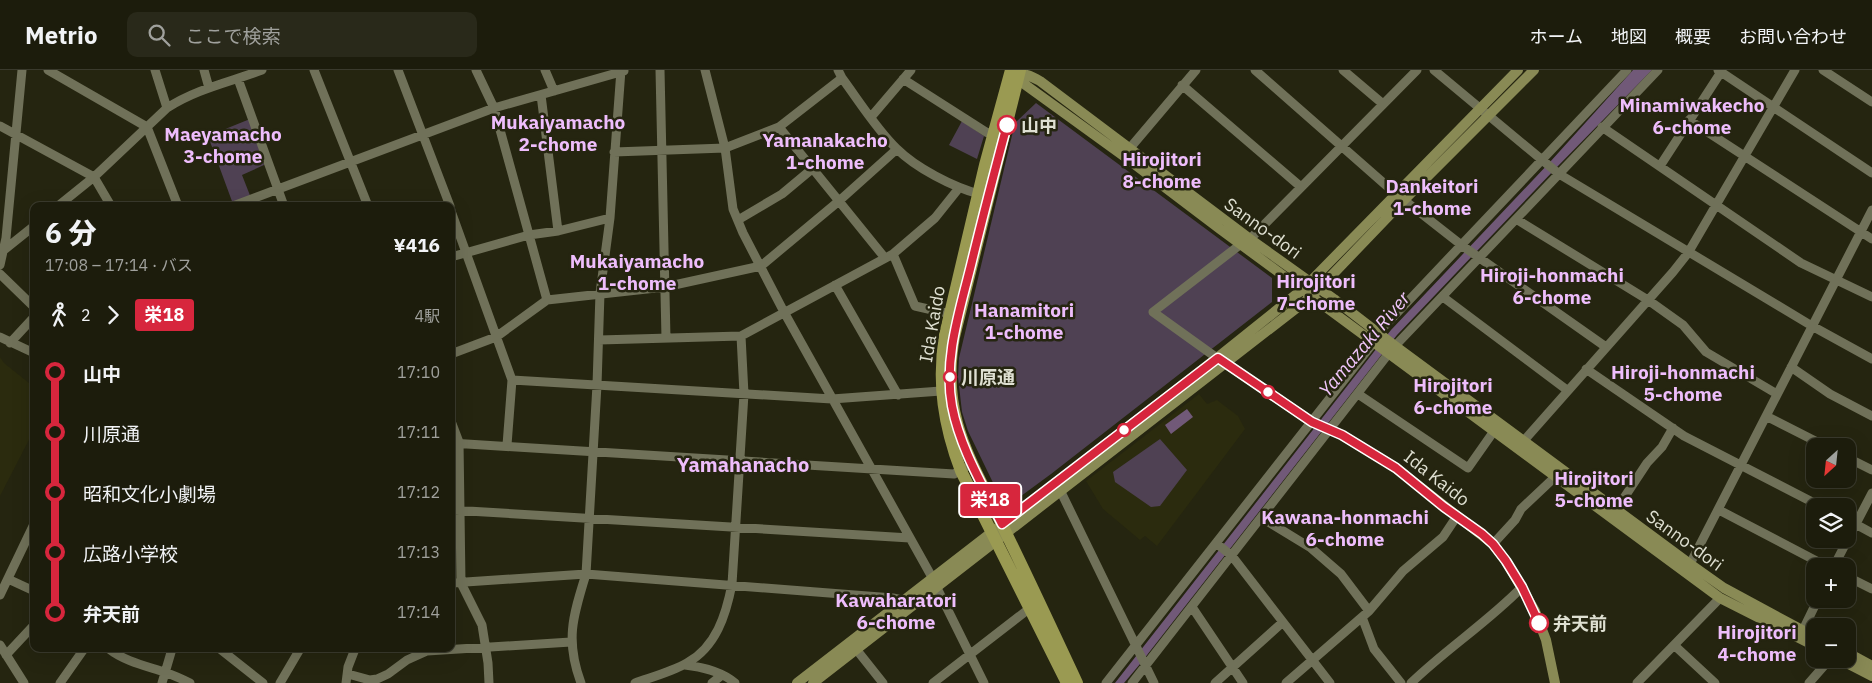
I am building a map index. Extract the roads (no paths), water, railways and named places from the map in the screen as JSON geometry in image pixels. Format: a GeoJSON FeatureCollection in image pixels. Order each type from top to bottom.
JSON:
{"type":"FeatureCollection","features":[{"type":"Feature","properties":{"kind":"highway","name":"Ida Kaido"},"geometry":{"type":"LineString","coordinates":[[1014,73],[993,135],[950,314],[941,358],[941,391],[950,440],[1004,528],[1077,683]]}},
{"type":"Feature","properties":{"kind":"highway","name":"Ida Kaido"},"geometry":{"type":"LineString","coordinates":[[1014,73],[951,354],[950,391],[966,468],[994,537],[1067,683]]}},
{"type":"Feature","properties":{"kind":"main road"},"geometry":{"type":"LineString","coordinates":[[797,683],[853,645],[935,583],[1311,289],[1400,197],[1480,108],[1518,70]]}},
{"type":"Feature","properties":{"kind":"main road"},"geometry":{"type":"LineString","coordinates":[[1400,197],[1488,116],[1534,70]]}},
{"type":"Feature","properties":{"kind":"main road","name":"Sanno-dori"},"geometry":{"type":"LineString","coordinates":[[1014,73],[1031,75],[1040,81],[1130,148],[1246,241]]}},
{"type":"Feature","properties":{"kind":"main road","name":"Sanno-dori"},"geometry":{"type":"LineString","coordinates":[[1014,73],[1126,157],[1246,241],[1520,444],[1724,588],[1806,632]]}},
{"type":"Feature","properties":{"kind":"main road","name":"Sanno-dori"},"geometry":{"type":"LineString","coordinates":[[1392,349],[1494,431],[1520,444],[1556,476],[1720,598],[1806,641]]}},
{"type":"Feature","properties":{"kind":"main road"},"geometry":{"type":"LineString","coordinates":[[1004,528],[1060,490],[1221,360]]}},
{"type":"Feature","properties":{"kind":"main road","name":"Ida Kaido"},"geometry":{"type":"LineString","coordinates":[[1221,360],[1313,422],[1342,435],[1396,468],[1493,544],[1506,561],[1535,611],[1546,640],[1555,683]]}},
{"type":"Feature","properties":{"kind":"main road"},"geometry":{"type":"LineString","coordinates":[[813,683],[902,600],[935,583]]}},
{"type":"Feature","properties":{"kind":"main road"},"geometry":{"type":"LineString","coordinates":[[1856,657],[1872,666]]}},
{"type":"Feature","properties":{"kind":"main road"},"geometry":{"type":"LineString","coordinates":[[1856,668],[1872,676]]}},
{"type":"Feature","properties":{"kind":"street"},"geometry":{"type":"LineString","coordinates":[[0,265],[4,250],[3,235],[22,70]]}},
{"type":"Feature","properties":{"kind":"street"},"geometry":{"type":"LineString","coordinates":[[48,70],[147,127],[176,202]]}},
{"type":"Feature","properties":{"kind":"street"},"geometry":{"type":"LineString","coordinates":[[155,70],[167,108]]}},
{"type":"Feature","properties":{"kind":"street"},"geometry":{"type":"LineString","coordinates":[[204,70],[209,88]]}},
{"type":"Feature","properties":{"kind":"street"},"geometry":{"type":"LineString","coordinates":[[63,202],[94,177],[167,108],[209,88],[262,70]]}},
{"type":"Feature","properties":{"kind":"street"},"geometry":{"type":"LineString","coordinates":[[314,70],[367,202]]}},
{"type":"Feature","properties":{"kind":"street"},"geometry":{"type":"LineString","coordinates":[[398,70],[449,202]]}},
{"type":"Feature","properties":{"kind":"street"},"geometry":{"type":"LineString","coordinates":[[476,70],[494,108],[547,300]]}},
{"type":"Feature","properties":{"kind":"street"},"geometry":{"type":"LineString","coordinates":[[545,70],[554,91]]}},
{"type":"Feature","properties":{"kind":"street"},"geometry":{"type":"LineString","coordinates":[[660,70],[666,338]]}},
{"type":"Feature","properties":{"kind":"street"},"geometry":{"type":"LineString","coordinates":[[705,70],[725,148],[734,208],[743,234],[784,312],[935,583],[984,683]]}},
{"type":"Feature","properties":{"kind":"street"},"geometry":{"type":"LineString","coordinates":[[871,117],[911,70]]}},
{"type":"Feature","properties":{"kind":"street"},"geometry":{"type":"LineString","coordinates":[[1130,148],[1196,70]]}},
{"type":"Feature","properties":{"kind":"street"},"geometry":{"type":"LineString","coordinates":[[1255,70],[1400,197],[1463,246],[1606,347]]}},
{"type":"Feature","properties":{"kind":"street"},"geometry":{"type":"LineString","coordinates":[[1343,70],[1383,104]]}},
{"type":"Feature","properties":{"kind":"street"},"geometry":{"type":"LineString","coordinates":[[1246,241],[1417,70]]}},
{"type":"Feature","properties":{"kind":"street"},"geometry":{"type":"LineString","coordinates":[[1434,70],[1559,174],[1688,253],[1872,359]]}},
{"type":"Feature","properties":{"kind":"street"},"geometry":{"type":"LineString","coordinates":[[1106,683],[1313,422],[1377,338],[1628,70]]}},
{"type":"Feature","properties":{"kind":"street"},"geometry":{"type":"LineString","coordinates":[[1132,683],[1392,349],[1658,70]]}},
{"type":"Feature","properties":{"kind":"street"},"geometry":{"type":"LineString","coordinates":[[1520,444],[1688,253],[1795,70]]}},
{"type":"Feature","properties":{"kind":"street"},"geometry":{"type":"LineString","coordinates":[[1823,70],[1872,102]]}},
{"type":"Feature","properties":{"kind":"street"},"geometry":{"type":"LineString","coordinates":[[243,202],[494,108],[623,71],[614,152],[610,218],[600,294],[598,385],[586,574],[576,604],[571,642],[581,683]]}},
{"type":"Feature","properties":{"kind":"street"},"geometry":{"type":"LineString","coordinates":[[1660,166],[1719,71],[1872,173]]}},
{"type":"Feature","properties":{"kind":"street"},"geometry":{"type":"LineString","coordinates":[[614,152],[725,148],[779,127],[840,74],[897,149],[936,176],[959,188],[979,194]]}},
{"type":"Feature","properties":{"kind":"street"},"geometry":{"type":"LineString","coordinates":[[238,79],[282,202]]}},
{"type":"Feature","properties":{"kind":"street"},"geometry":{"type":"LineString","coordinates":[[903,79],[986,133],[993,135]]}},
{"type":"Feature","properties":{"kind":"street"},"geometry":{"type":"LineString","coordinates":[[1182,85],[1301,187]]}},
{"type":"Feature","properties":{"kind":"street"},"geometry":{"type":"LineString","coordinates":[[541,95],[558,230]]}},
{"type":"Feature","properties":{"kind":"street"},"geometry":{"type":"LineString","coordinates":[[1689,120],[1860,233],[1872,239]]}},
{"type":"Feature","properties":{"kind":"street"},"geometry":{"type":"LineString","coordinates":[[0,126],[94,177],[109,202]]}},
{"type":"Feature","properties":{"kind":"street"},"geometry":{"type":"LineString","coordinates":[[779,127],[839,202],[889,256],[915,306],[950,314]]}},
{"type":"Feature","properties":{"kind":"street"},"geometry":{"type":"LineString","coordinates":[[1602,127],[1801,264],[1872,297]]}},
{"type":"Feature","properties":{"kind":"street"},"geometry":{"type":"LineString","coordinates":[[455,352],[496,336],[547,300],[665,287],[761,266],[839,202],[897,149]]}},
{"type":"Feature","properties":{"kind":"street"},"geometry":{"type":"LineString","coordinates":[[738,220],[782,194],[812,169]]}},
{"type":"Feature","properties":{"kind":"street"},"geometry":{"type":"LineString","coordinates":[[599,340],[741,336],[889,256],[935,218],[959,188]]}},
{"type":"Feature","properties":{"kind":"street"},"geometry":{"type":"LineString","coordinates":[[1690,564],[1872,210]]}},
{"type":"Feature","properties":{"kind":"street"},"geometry":{"type":"LineString","coordinates":[[455,256],[529,235],[610,218]]}},
{"type":"Feature","properties":{"kind":"street"},"geometry":{"type":"LineString","coordinates":[[1516,219],[1648,300],[1683,325],[1706,352],[1777,394]]}},
{"type":"Feature","properties":{"kind":"street"},"geometry":{"type":"LineString","coordinates":[[455,222],[512,380],[507,446]]}},
{"type":"Feature","properties":{"kind":"street"},"geometry":{"type":"LineString","coordinates":[[4,250],[30,229]]}},
{"type":"Feature","properties":{"kind":"street","name":"Ida Kaido"},"geometry":{"type":"LineString","coordinates":[[1221,360],[1152,312],[1246,241]]}},
{"type":"Feature","properties":{"kind":"street"},"geometry":{"type":"LineString","coordinates":[[0,274],[30,303]]}},
{"type":"Feature","properties":{"kind":"street"},"geometry":{"type":"LineString","coordinates":[[835,285],[898,395]]}},
{"type":"Feature","properties":{"kind":"street"},"geometry":{"type":"LineString","coordinates":[[1443,297],[1567,390]]}},
{"type":"Feature","properties":{"kind":"street"},"geometry":{"type":"LineString","coordinates":[[10,343],[30,321]]}},
{"type":"Feature","properties":{"kind":"street"},"geometry":{"type":"LineString","coordinates":[[635,683],[685,665],[701,652],[720,626],[727,610],[732,584],[744,394],[741,336]]}},
{"type":"Feature","properties":{"kind":"street"},"geometry":{"type":"LineString","coordinates":[[0,337],[30,351]]}},
{"type":"Feature","properties":{"kind":"street"},"geometry":{"type":"LineString","coordinates":[[1791,367],[1830,394],[1872,416]]}},
{"type":"Feature","properties":{"kind":"street"},"geometry":{"type":"LineString","coordinates":[[1586,369],[1673,428],[1806,499]]}},
{"type":"Feature","properties":{"kind":"street"},"geometry":{"type":"LineString","coordinates":[[512,380],[832,399],[941,391]]}},
{"type":"Feature","properties":{"kind":"street"},"geometry":{"type":"LineString","coordinates":[[1358,394],[1468,468],[1494,431]]}},
{"type":"Feature","properties":{"kind":"street"},"geometry":{"type":"LineString","coordinates":[[1766,416],[1809,438]]}},
{"type":"Feature","properties":{"kind":"street"},"geometry":{"type":"LineString","coordinates":[[1616,510],[1647,463],[1662,447],[1673,428]]}},
{"type":"Feature","properties":{"kind":"street"},"geometry":{"type":"LineString","coordinates":[[489,683],[482,626],[461,582],[455,509],[455,442],[954,474],[966,468]]}},
{"type":"Feature","properties":{"kind":"street"},"geometry":{"type":"LineString","coordinates":[[1856,462],[1872,470]]}},
{"type":"Feature","properties":{"kind":"street"},"geometry":{"type":"LineString","coordinates":[[1493,544],[1515,520],[1521,509],[1556,476]]}},
{"type":"Feature","properties":{"kind":"street"},"geometry":{"type":"LineString","coordinates":[[1060,490],[1154,683]]}},
{"type":"Feature","properties":{"kind":"street"},"geometry":{"type":"LineString","coordinates":[[1856,516],[1872,494]]}},
{"type":"Feature","properties":{"kind":"street"},"geometry":{"type":"LineString","coordinates":[[455,509],[910,538]]}},
{"type":"Feature","properties":{"kind":"street"},"geometry":{"type":"LineString","coordinates":[[1719,510],[1811,558]]}},
{"type":"Feature","properties":{"kind":"street"},"geometry":{"type":"LineString","coordinates":[[1286,683],[1366,614],[1403,571],[1443,538],[1457,516]]}},
{"type":"Feature","properties":{"kind":"street"},"geometry":{"type":"LineString","coordinates":[[1262,518],[1311,548],[1341,574],[1366,614],[1374,649],[1401,683]]}},
{"type":"Feature","properties":{"kind":"street"},"geometry":{"type":"LineString","coordinates":[[1856,524],[1872,533]]}},
{"type":"Feature","properties":{"kind":"street"},"geometry":{"type":"LineString","coordinates":[[0,594],[30,532]]}},
{"type":"Feature","properties":{"kind":"street"},"geometry":{"type":"LineString","coordinates":[[1216,543],[1232,556],[1330,683]]}},
{"type":"Feature","properties":{"kind":"street"},"geometry":{"type":"LineString","coordinates":[[455,583],[586,574],[732,584],[902,600]]}},
{"type":"Feature","properties":{"kind":"street"},"geometry":{"type":"LineString","coordinates":[[8,579],[30,589]]}},
{"type":"Feature","properties":{"kind":"street"},"geometry":{"type":"LineString","coordinates":[[1856,581],[1872,589]]}},
{"type":"Feature","properties":{"kind":"street"},"geometry":{"type":"LineString","coordinates":[[1411,683],[1427,667],[1499,611],[1522,587]]}},
{"type":"Feature","properties":{"kind":"street"},"geometry":{"type":"LineString","coordinates":[[1637,683],[1720,598]]}},
{"type":"Feature","properties":{"kind":"street"},"geometry":{"type":"LineString","coordinates":[[1192,607],[1243,683]]}},
{"type":"Feature","properties":{"kind":"street"},"geometry":{"type":"LineString","coordinates":[[933,683],[1030,608]]}},
{"type":"Feature","properties":{"kind":"street"},"geometry":{"type":"LineString","coordinates":[[1803,630],[1814,608]]}},
{"type":"Feature","properties":{"kind":"street"},"geometry":{"type":"LineString","coordinates":[[1214,683],[1283,622]]}},
{"type":"Feature","properties":{"kind":"street"},"geometry":{"type":"LineString","coordinates":[[6,656],[30,629]]}},
{"type":"Feature","properties":{"kind":"street"},"geometry":{"type":"LineString","coordinates":[[455,649],[571,642]]}},
{"type":"Feature","properties":{"kind":"street"},"geometry":{"type":"LineString","coordinates":[[0,645],[24,683]]}},
{"type":"Feature","properties":{"kind":"street"},"geometry":{"type":"LineString","coordinates":[[853,645],[884,683]]}},
{"type":"Feature","properties":{"kind":"street"},"geometry":{"type":"LineString","coordinates":[[1674,645],[1715,683]]}},
{"type":"Feature","properties":{"kind":"street"},"geometry":{"type":"LineString","coordinates":[[60,683],[82,652]]}},
{"type":"Feature","properties":{"kind":"street"},"geometry":{"type":"LineString","coordinates":[[113,652],[141,665],[190,683]]}},
{"type":"Feature","properties":{"kind":"street"},"geometry":{"type":"LineString","coordinates":[[162,683],[171,652]]}},
{"type":"Feature","properties":{"kind":"street"},"geometry":{"type":"LineString","coordinates":[[226,652],[263,683]]}},
{"type":"Feature","properties":{"kind":"street"},"geometry":{"type":"LineString","coordinates":[[280,683],[298,652]]}},
{"type":"Feature","properties":{"kind":"street"},"geometry":{"type":"LineString","coordinates":[[355,652],[348,667],[347,678],[370,680],[390,679],[406,660],[425,652]]}},
{"type":"Feature","properties":{"kind":"street"},"geometry":{"type":"LineString","coordinates":[[685,665],[707,668],[735,683]]}},
{"type":"Feature","properties":{"kind":"street"},"geometry":{"type":"LineString","coordinates":[[1809,683],[1822,668]]}},
{"type":"Feature","properties":{"kind":"street"},"geometry":{"type":"LineString","coordinates":[[712,683],[722,675]]}},
{"type":"Feature","properties":{"kind":"place","name":"山中"},"geometry":{"type":"Point","coordinates":[1007,125]}},
{"type":"Feature","properties":{"kind":"place","name":"川原通"},"geometry":{"type":"Point","coordinates":[950,377]}},
{"type":"Feature","properties":{"kind":"place","name":"弁天前"},"geometry":{"type":"Point","coordinates":[1539,623]}},
{"type":"Feature","properties":{"kind":"district","name":"Minamiwakecho 6-chome"},"geometry":{"type":"Point","coordinates":[1692,116]}},
{"type":"Feature","properties":{"kind":"district","name":"Mukaiyamacho 2-chome"},"geometry":{"type":"Point","coordinates":[558,133]}},
{"type":"Feature","properties":{"kind":"district","name":"Maeyamacho 3-chome"},"geometry":{"type":"Point","coordinates":[223,145]}},
{"type":"Feature","properties":{"kind":"district","name":"Yamanakacho 1-chome"},"geometry":{"type":"Point","coordinates":[825,151]}},
{"type":"Feature","properties":{"kind":"district","name":"Hirojitori 8-chome"},"geometry":{"type":"Point","coordinates":[1162,170]}},
{"type":"Feature","properties":{"kind":"district","name":"Dankeitori 1-chome"},"geometry":{"type":"Point","coordinates":[1432,197]}},
{"type":"Feature","properties":{"kind":"district","name":"Mukaiyamacho 1-chome"},"geometry":{"type":"Point","coordinates":[637,272]}},
{"type":"Feature","properties":{"kind":"district","name":"Hiroji-honmachi 6-chome"},"geometry":{"type":"Point","coordinates":[1552,286]}},
{"type":"Feature","properties":{"kind":"district","name":"Hirojitori 7-chome"},"geometry":{"type":"Point","coordinates":[1316,292]}},
{"type":"Feature","properties":{"kind":"district","name":"Hanamitori 1-chome"},"geometry":{"type":"Point","coordinates":[1024,321]}},
{"type":"Feature","properties":{"kind":"district","name":"Hiroji-honmachi 5-chome"},"geometry":{"type":"Point","coordinates":[1683,383]}},
{"type":"Feature","properties":{"kind":"district","name":"Hirojitori 6-chome"},"geometry":{"type":"Point","coordinates":[1453,396]}},
{"type":"Feature","properties":{"kind":"district","name":"Yamahanacho"},"geometry":{"type":"Point","coordinates":[743,464]}},
{"type":"Feature","properties":{"kind":"district","name":"Hirojitori 5-chome"},"geometry":{"type":"Point","coordinates":[1594,489]}},
{"type":"Feature","properties":{"kind":"district","name":"Kawana-honmachi 6-chome"},"geometry":{"type":"Point","coordinates":[1345,528]}},
{"type":"Feature","properties":{"kind":"district","name":"Kawaharatori 6-chome"},"geometry":{"type":"Point","coordinates":[896,611]}},
{"type":"Feature","properties":{"kind":"district","name":"Hirojitori 4-chome"},"geometry":{"type":"Point","coordinates":[1757,643]}},
{"type":"Feature","properties":{"kind":"water label","name":"Yamazaki River"},"geometry":{"type":"Point","coordinates":[1364,344]}}]}
